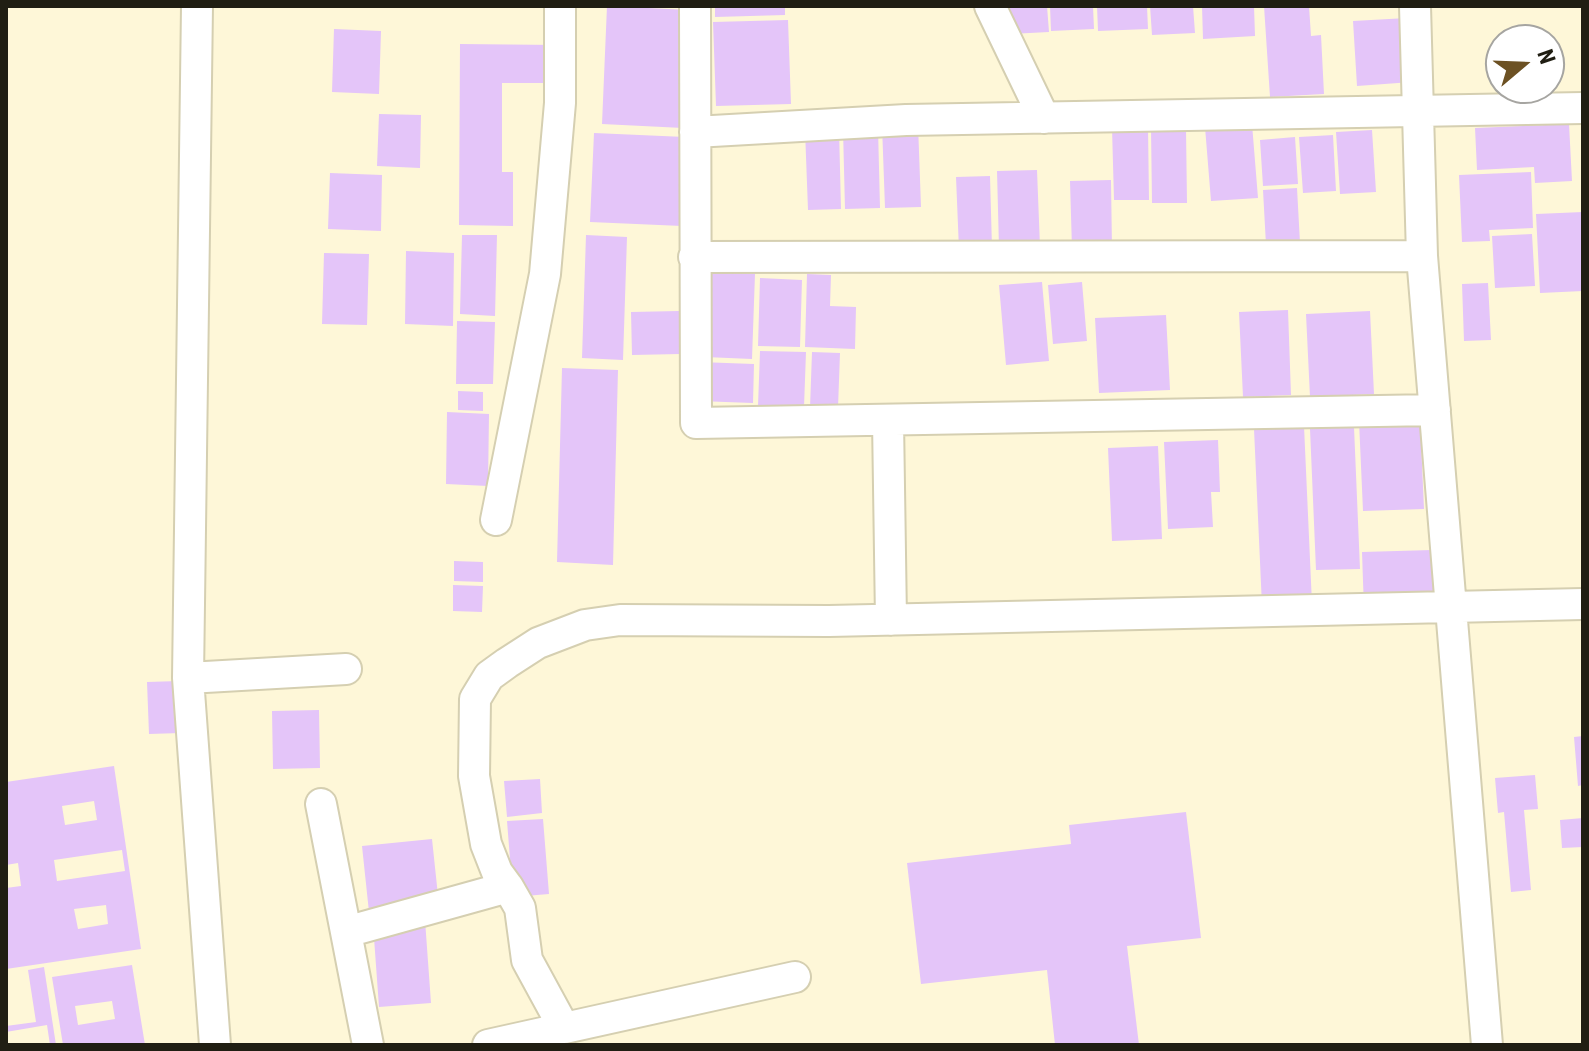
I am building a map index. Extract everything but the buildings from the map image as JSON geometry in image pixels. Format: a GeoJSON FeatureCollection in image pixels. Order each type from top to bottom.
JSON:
{"type":"FeatureCollection","features":[{"type":"Feature","properties":{"kind":"street"},"geometry":{"type":"LineString","coordinates":[[197,6],[188,678],[215,1045]]}},
{"type":"Feature","properties":{"kind":"street"},"geometry":{"type":"LineString","coordinates":[[496,520],[545,274],[560,103],[560,6]]}},
{"type":"Feature","properties":{"kind":"street"},"geometry":{"type":"LineString","coordinates":[[695,6],[696,423],[1435,410]]}},
{"type":"Feature","properties":{"kind":"street"},"geometry":{"type":"LineString","coordinates":[[990,6],[1044,118]]}},
{"type":"Feature","properties":{"kind":"street"},"geometry":{"type":"LineString","coordinates":[[1415,6],[1422,256],[1487,1045]]}},
{"type":"Feature","properties":{"kind":"street"},"geometry":{"type":"LineString","coordinates":[[695,132],[906,120],[1583,108]]}},
{"type":"Feature","properties":{"kind":"street"},"geometry":{"type":"LineString","coordinates":[[694,257],[1422,256]]}},
{"type":"Feature","properties":{"kind":"street"},"geometry":{"type":"LineString","coordinates":[[888,420],[891,620]]}},
{"type":"Feature","properties":{"kind":"street"},"geometry":{"type":"LineString","coordinates":[[564,1028],[527,960],[520,908],[497,872],[486,844],[474,776],[472,716],[475,699],[489,676],[538,643],[585,625],[620,620],[891,620],[1583,604]]}},
{"type":"Feature","properties":{"kind":"street"},"geometry":{"type":"LineString","coordinates":[[188,678],[346,669]]}},
{"type":"Feature","properties":{"kind":"street"},"geometry":{"type":"LineString","coordinates":[[321,804],[368,1045]]}},
{"type":"Feature","properties":{"kind":"street"},"geometry":{"type":"LineString","coordinates":[[346,932],[508,887]]}},
{"type":"Feature","properties":{"kind":"street"},"geometry":{"type":"LineString","coordinates":[[488,1045],[795,977]]}}]}
